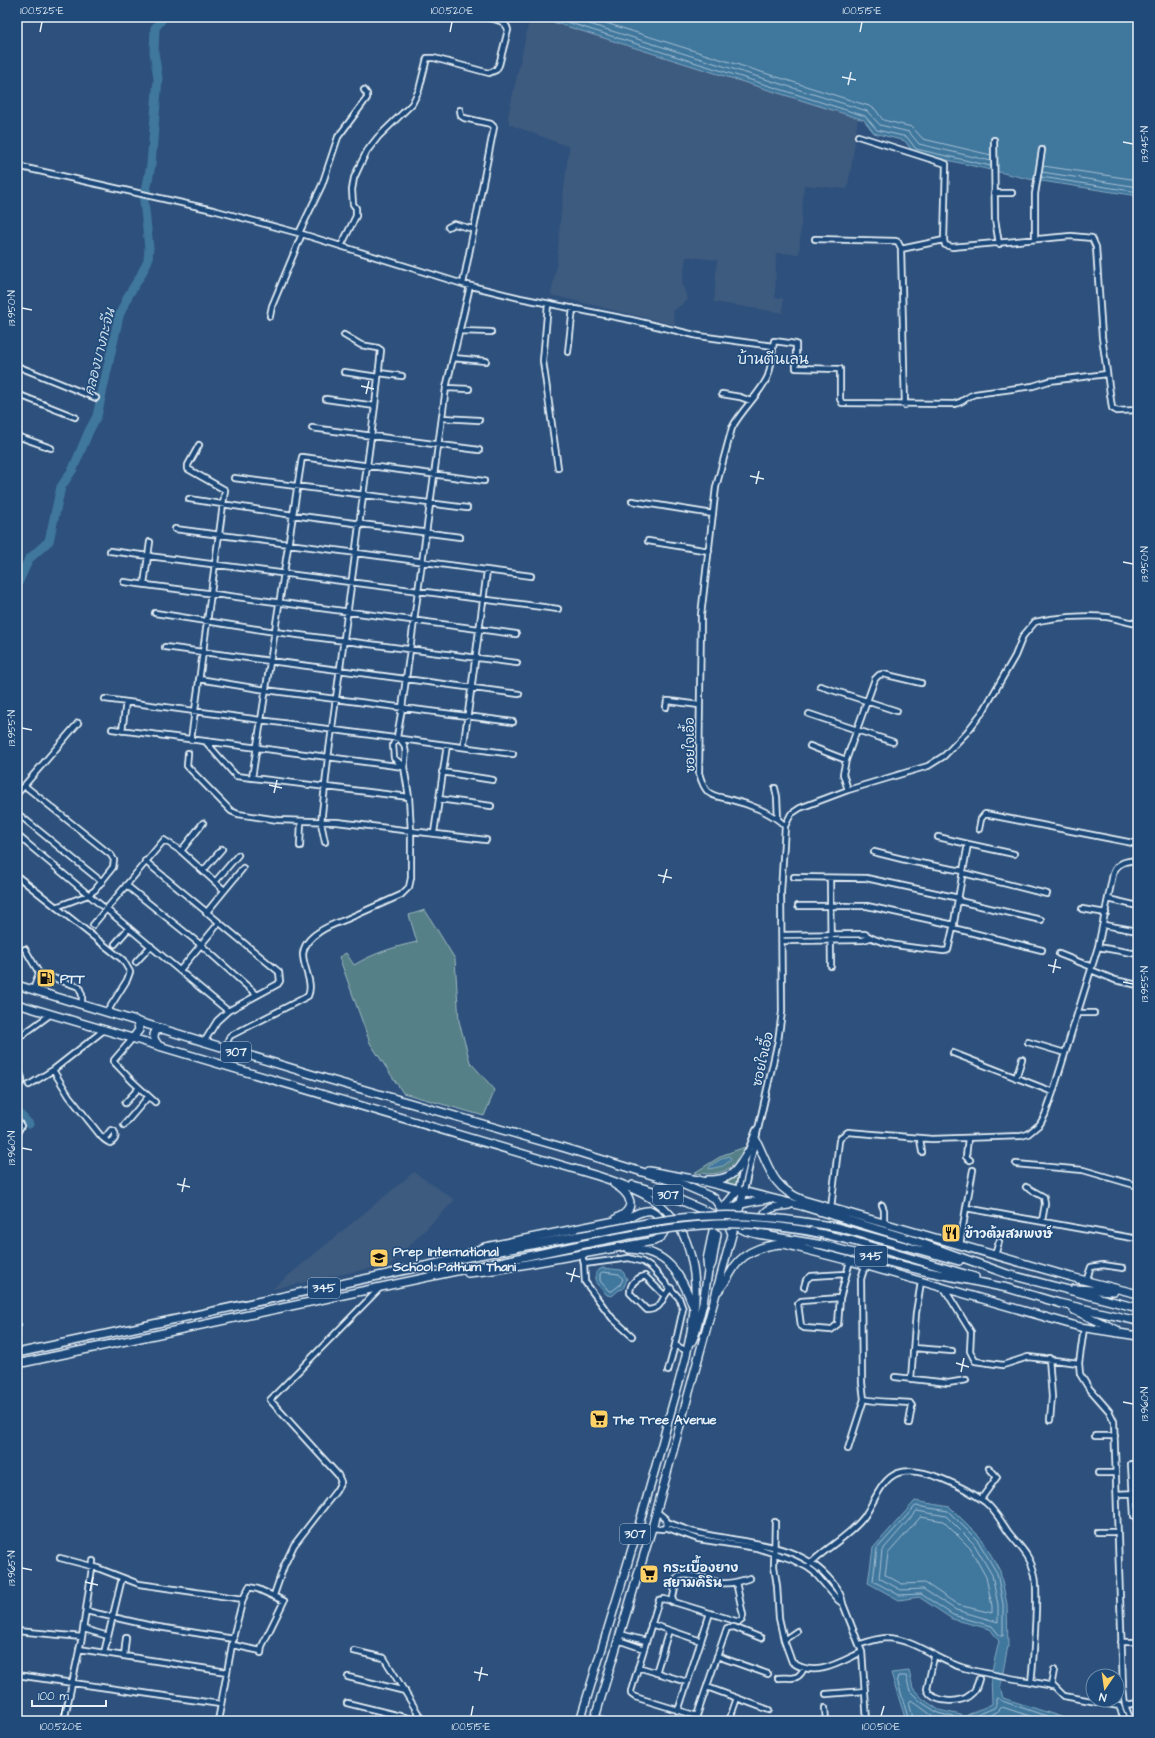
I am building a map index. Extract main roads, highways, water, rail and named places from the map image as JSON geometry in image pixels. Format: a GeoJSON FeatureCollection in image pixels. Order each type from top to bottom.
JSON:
{"type":"FeatureCollection","features":[{"type":"Feature","properties":{"kind":"main road","name":"307"},"geometry":{"type":"LineString","coordinates":[[17,985],[226,1049],[629,1168],[698,1180],[740,1196],[721,1214],[707,1260],[708,1272],[695,1334],[688,1349],[654,1473],[580,1721]]}},
{"type":"Feature","properties":{"kind":"main road","name":"307"},"geometry":{"type":"LineString","coordinates":[[17,1004],[598,1176],[645,1187],[691,1204],[715,1210],[721,1214]]}},
{"type":"Feature","properties":{"kind":"main road"},"geometry":{"type":"LineString","coordinates":[[133,1038],[139,1030],[138,1024],[135,1020]]}},
{"type":"Feature","properties":{"kind":"main road"},"geometry":{"type":"LineString","coordinates":[[160,1046],[153,1038],[157,1030],[163,1029]]}},
{"type":"Feature","properties":{"kind":"main road"},"geometry":{"type":"LineString","coordinates":[[756,1140],[765,1160],[781,1188],[793,1196],[995,1256],[1135,1293]]}},
{"type":"Feature","properties":{"kind":"main road"},"geometry":{"type":"LineString","coordinates":[[698,1180],[722,1179],[730,1176],[738,1169],[748,1152]]}},
{"type":"Feature","properties":{"kind":"main road"},"geometry":{"type":"LineString","coordinates":[[629,1168],[684,1185],[710,1196],[718,1202],[721,1214],[712,1263],[708,1272]]}},
{"type":"Feature","properties":{"kind":"main road"},"geometry":{"type":"LineString","coordinates":[[641,1172],[649,1182],[645,1187]]}},
{"type":"Feature","properties":{"kind":"main road"},"geometry":{"type":"LineString","coordinates":[[598,1176],[624,1190],[629,1197],[629,1209],[623,1215],[611,1221]]}},
{"type":"Feature","properties":{"kind":"main road"},"geometry":{"type":"LineString","coordinates":[[598,1176],[636,1189],[657,1201],[670,1213],[686,1240],[694,1274],[694,1310],[688,1349]]}},
{"type":"Feature","properties":{"kind":"main road"},"geometry":{"type":"LineString","coordinates":[[721,1214],[740,1196],[770,1199]]}},
{"type":"Feature","properties":{"kind":"main road"},"geometry":{"type":"LineString","coordinates":[[721,1214],[732,1224],[740,1196]]}},
{"type":"Feature","properties":{"kind":"main road"},"geometry":{"type":"LineString","coordinates":[[740,1196],[751,1223],[759,1231],[770,1236]]}},
{"type":"Feature","properties":{"kind":"main road","name":"345"},"geometry":{"type":"LineString","coordinates":[[740,1196],[770,1199],[799,1205],[888,1232],[1010,1275]]}},
{"type":"Feature","properties":{"kind":"main road"},"geometry":{"type":"LineString","coordinates":[[770,1236],[763,1229],[762,1225],[765,1213],[768,1209],[774,1207],[815,1203]]}},
{"type":"Feature","properties":{"kind":"main road"},"geometry":{"type":"LineString","coordinates":[[436,1276],[494,1270],[620,1249],[658,1240],[662,1238],[665,1232],[665,1227],[655,1213],[651,1211],[644,1211],[625,1219],[485,1247],[453,1260]]}},
{"type":"Feature","properties":{"kind":"main road"},"geometry":{"type":"LineString","coordinates":[[843,1211],[888,1232]]}},
{"type":"Feature","properties":{"kind":"main road","name":"345"},"geometry":{"type":"LineString","coordinates":[[19,1352],[195,1316],[453,1260],[672,1219],[710,1216],[750,1216],[783,1219],[837,1228],[1056,1288],[1138,1308]]}},
{"type":"Feature","properties":{"kind":"main road","name":"307"},"geometry":{"type":"LineString","coordinates":[[595,1720],[652,1528],[717,1292],[732,1234],[732,1224]]}},
{"type":"Feature","properties":{"kind":"main road","name":"345"},"geometry":{"type":"LineString","coordinates":[[732,1224],[746,1231],[823,1245],[924,1271],[1007,1288]]}},
{"type":"Feature","properties":{"kind":"main road","name":"345"},"geometry":{"type":"LineString","coordinates":[[20,1364],[594,1242],[677,1228],[734,1224],[814,1232],[853,1241],[915,1258],[1059,1303],[1138,1321]]}},
{"type":"Feature","properties":{"kind":"main road"},"geometry":{"type":"LineString","coordinates":[[715,1249],[724,1240],[728,1244],[728,1248]]}},
{"type":"Feature","properties":{"kind":"main road"},"geometry":{"type":"LineString","coordinates":[[717,1292],[724,1285],[742,1258],[761,1248],[784,1244],[823,1245]]}},
{"type":"Feature","properties":{"kind":"main road"},"geometry":{"type":"LineString","coordinates":[[784,1244],[850,1261],[1084,1328],[1138,1336]]}},
{"type":"Feature","properties":{"kind":"main road"},"geometry":{"type":"LineString","coordinates":[[620,1249],[646,1251],[659,1256],[669,1264],[685,1285],[694,1310]]}},
{"type":"Feature","properties":{"kind":"main road"},"geometry":{"type":"LineString","coordinates":[[1056,1288],[1135,1293]]}},
{"type":"Feature","properties":{"kind":"main road"},"geometry":{"type":"LineString","coordinates":[[1059,1303],[1126,1334]]}},
{"type":"Feature","properties":{"kind":"main road"},"geometry":{"type":"LineString","coordinates":[[17,1369],[20,1364]]}},
{"type":"Feature","properties":{"kind":"water"},"geometry":{"type":"Polygon","coordinates":[[[537,17],[1138,17],[1138,196],[1029,179],[913,152],[905,141],[874,133],[864,120],[537,17]]]}},
{"type":"Feature","properties":{"kind":"water"},"geometry":{"type":"Polygon","coordinates":[[[729,1156],[731,1160],[723,1166],[709,1169],[710,1166],[729,1156]]]}},
{"type":"Feature","properties":{"kind":"water"},"geometry":{"type":"Polygon","coordinates":[[[602,1268],[622,1270],[627,1279],[623,1289],[619,1290],[612,1296],[607,1295],[596,1283],[596,1272],[602,1268]]]}},
{"type":"Feature","properties":{"kind":"water"},"geometry":{"type":"Polygon","coordinates":[[[915,1501],[950,1507],[982,1539],[1000,1571],[1007,1604],[1008,1646],[1000,1687],[1003,1698],[1074,1721],[906,1721],[891,1673],[909,1671],[913,1688],[923,1699],[939,1710],[965,1716],[992,1704],[991,1675],[999,1641],[990,1629],[952,1619],[919,1597],[899,1600],[868,1583],[873,1548],[915,1501]]]}},
{"type":"Feature","properties":{"kind":"waterway","name":"คลองบางกะจีน"},"geometry":{"type":"LineString","coordinates":[[17,585],[29,559],[49,541],[61,487],[73,469],[97,416],[119,316],[128,296],[148,260],[149,248],[144,201],[151,165],[158,78],[154,52],[155,28],[164,17]]}},
{"type":"Feature","properties":{"kind":"waterway","name":"คลองบางกะจีน"},"geometry":{"type":"LineString","coordinates":[[17,1112],[29,1124]]}},
{"type":"Feature","properties":{"kind":"place","name":"PTT"},"geometry":{"type":"Point","coordinates":[46,978]}},
{"type":"Feature","properties":{"kind":"place","name":"ข้าวต้มสมพงษ์"},"geometry":{"type":"Point","coordinates":[951,1233]}},
{"type":"Feature","properties":{"kind":"place","name":"Prep International School Pathum Thani"},"geometry":{"type":"Point","coordinates":[379,1258]}},
{"type":"Feature","properties":{"kind":"place","name":"The Tree Avenue"},"geometry":{"type":"Point","coordinates":[599,1419]}},
{"type":"Feature","properties":{"kind":"place","name":"กระเบื้องยาง สยามคิริน"},"geometry":{"type":"Point","coordinates":[649,1574]}},
{"type":"Feature","properties":{"kind":"district","name":"บ้านตีนเลน"},"geometry":{"type":"Point","coordinates":[773,359]}}]}
